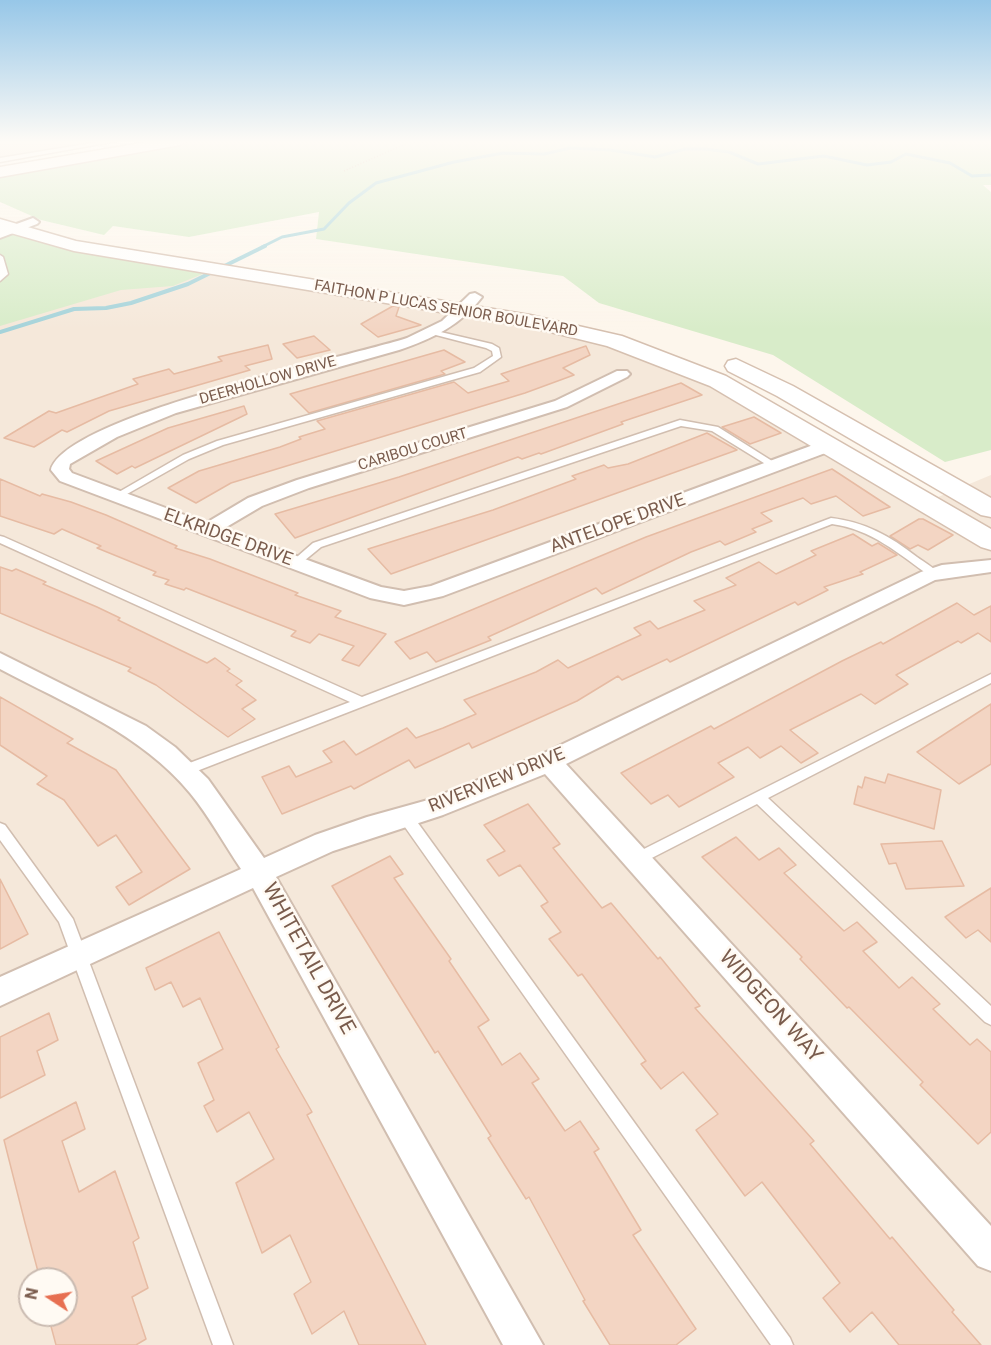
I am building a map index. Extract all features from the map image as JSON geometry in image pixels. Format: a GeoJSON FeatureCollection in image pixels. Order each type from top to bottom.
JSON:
{"type":"FeatureCollection","features":[{"type":"Feature","properties":{"kind":"main road","name":"FAITHON P LUCAS SENIOR BOULEVARD"},"geometry":{"type":"LineString","coordinates":[[0,205],[33,222],[88,236],[171,248],[282,273]]}},
{"type":"Feature","properties":{"kind":"main road","name":"FAITHON P LUCAS SENIOR BOULEVARD"},"geometry":{"type":"LineString","coordinates":[[4,229],[74,246],[154,259],[282,273],[470,304],[595,319],[690,347],[785,391],[991,509]]}},
{"type":"Feature","properties":{"kind":"main road","name":"FAITHON P LUCAS SENIOR BOULEVARD"},"geometry":{"type":"LineString","coordinates":[[470,304],[570,329],[649,353],[718,381],[991,541]]}},
{"type":"Feature","properties":{"kind":"street"},"geometry":{"type":"LineString","coordinates":[[4,229],[33,222]]}},
{"type":"Feature","properties":{"kind":"street","name":"DEERHOLLOW DRIVE"},"geometry":{"type":"LineString","coordinates":[[59,467],[69,456],[112,433],[185,405],[383,351],[435,332],[470,304]]}},
{"type":"Feature","properties":{"kind":"street","name":"CARIBOU COURT"},"geometry":{"type":"LineString","coordinates":[[207,530],[255,502],[303,484],[561,404],[622,374]]}},
{"type":"Feature","properties":{"kind":"street","name":"ANTELOPE DRIVE"},"geometry":{"type":"LineString","coordinates":[[404,598],[436,591],[830,445]]}},
{"type":"Feature","properties":{"kind":"street","name":"ELKRIDGE DRIVE"},"geometry":{"type":"LineString","coordinates":[[59,467],[66,477],[377,593],[404,598]]}},
{"type":"Feature","properties":{"kind":"street","name":"RIVERVIEW DRIVE"},"geometry":{"type":"LineString","coordinates":[[0,992],[258,871],[324,843],[434,808],[549,762],[671,700],[934,574],[991,566]]}},
{"type":"Feature","properties":{"kind":"street","name":"WHITETAIL DRIVE"},"geometry":{"type":"LineString","coordinates":[[0,660],[138,732],[166,753],[199,786],[258,871],[524,1345]]}},
{"type":"Feature","properties":{"kind":"street","name":"WIDGEON WAY"},"geometry":{"type":"LineString","coordinates":[[549,762],[991,1253]]}},
{"type":"Feature","properties":{"kind":"lane"},"geometry":{"type":"LineString","coordinates":[[0,257],[4,274],[0,279]]}},
{"type":"Feature","properties":{"kind":"lane"},"geometry":{"type":"LineString","coordinates":[[117,496],[186,457],[220,444],[477,370],[497,357],[496,350],[489,346],[435,332]]}},
{"type":"Feature","properties":{"kind":"lane"},"geometry":{"type":"LineString","coordinates":[[296,563],[317,545],[680,423],[715,429],[775,466]]}},
{"type":"Feature","properties":{"kind":"lane"},"geometry":{"type":"LineString","coordinates":[[184,771],[831,521],[849,522],[868,527],[934,574]]}},
{"type":"Feature","properties":{"kind":"lane"},"geometry":{"type":"LineString","coordinates":[[0,539],[362,702]]}},
{"type":"Feature","properties":{"kind":"lane"},"geometry":{"type":"LineString","coordinates":[[636,859],[991,678]]}},
{"type":"Feature","properties":{"kind":"lane"},"geometry":{"type":"LineString","coordinates":[[758,797],[991,1017]]}},
{"type":"Feature","properties":{"kind":"lane"},"geometry":{"type":"LineString","coordinates":[[405,816],[783,1345]]}},
{"type":"Feature","properties":{"kind":"lane"},"geometry":{"type":"LineString","coordinates":[[0,829],[65,919],[224,1345]]}},
{"type":"Feature","properties":{"kind":"shaded area"},"geometry":{"type":"Polygon","coordinates":[[[0,231],[83,253],[515,324],[625,350],[751,403],[914,507],[991,475],[991,1345],[0,1345],[0,231]]]}},
{"type":"Feature","properties":{"kind":"green space"},"geometry":{"type":"Polygon","coordinates":[[[4,204],[991,204],[991,450],[945,462],[773,355],[599,303],[563,276],[316,239],[319,212],[189,237],[113,226],[104,235],[41,220],[4,204]]]}},
{"type":"Feature","properties":{"kind":"green space"},"geometry":{"type":"Polygon","coordinates":[[[7,233],[83,253],[205,273],[173,286],[121,290],[0,326],[0,236],[7,233]]]}},
{"type":"Feature","properties":{"kind":"building"},"geometry":{"type":"Polygon","coordinates":[[[393,306],[399,307],[396,316],[421,325],[378,337],[361,324],[393,306]]]}},
{"type":"Feature","properties":{"kind":"building"},"geometry":{"type":"Polygon","coordinates":[[[314,336],[330,350],[297,358],[283,344],[314,336]]]}},
{"type":"Feature","properties":{"kind":"building"},"geometry":{"type":"Polygon","coordinates":[[[268,345],[272,359],[245,366],[250,370],[109,411],[67,432],[62,430],[34,447],[4,438],[49,411],[56,413],[138,384],[133,379],[169,369],[174,374],[222,361],[218,357],[268,345]]]}},
{"type":"Feature","properties":{"kind":"building"},"geometry":{"type":"Polygon","coordinates":[[[586,346],[590,355],[563,368],[574,375],[525,393],[231,483],[196,503],[168,488],[199,471],[280,447],[301,439],[299,437],[325,429],[317,421],[454,382],[468,393],[509,381],[501,374],[586,346]]]}},
{"type":"Feature","properties":{"kind":"building"},"geometry":{"type":"Polygon","coordinates":[[[444,350],[465,362],[441,371],[445,374],[309,413],[290,394],[444,350]]]}},
{"type":"Feature","properties":{"kind":"building"},"geometry":{"type":"Polygon","coordinates":[[[681,383],[702,395],[621,422],[623,424],[541,454],[522,459],[518,457],[295,538],[275,514],[399,477],[681,383]]]}},
{"type":"Feature","properties":{"kind":"building"},"geometry":{"type":"Polygon","coordinates":[[[244,406],[247,414],[135,468],[132,466],[117,474],[96,461],[168,428],[244,406]]]}},
{"type":"Feature","properties":{"kind":"building"},"geometry":{"type":"Polygon","coordinates":[[[754,417],[781,433],[750,444],[722,427],[754,417]]]}},
{"type":"Feature","properties":{"kind":"building"},"geometry":{"type":"Polygon","coordinates":[[[707,433],[737,450],[391,574],[368,549],[493,510],[576,479],[572,476],[604,465],[608,468],[628,464],[707,433]]]}},
{"type":"Feature","properties":{"kind":"building"},"geometry":{"type":"Polygon","coordinates":[[[832,469],[890,507],[863,516],[836,496],[811,504],[803,498],[761,513],[772,521],[752,529],[756,532],[725,545],[720,541],[691,552],[602,594],[596,588],[488,637],[491,640],[436,662],[427,652],[410,659],[395,642],[646,537],[832,469]]]}},
{"type":"Feature","properties":{"kind":"building"},"geometry":{"type":"Polygon","coordinates":[[[0,479],[40,496],[42,494],[71,502],[106,515],[177,546],[175,548],[210,559],[298,593],[295,595],[341,611],[335,617],[386,634],[359,666],[342,660],[354,646],[319,634],[310,643],[291,636],[296,631],[186,588],[184,590],[165,584],[169,580],[153,575],[156,572],[97,548],[101,546],[62,529],[54,534],[0,516],[0,479]]]}},
{"type":"Feature","properties":{"kind":"building"},"geometry":{"type":"Polygon","coordinates":[[[919,519],[953,535],[928,550],[918,545],[910,549],[890,536],[919,519]]]}},
{"type":"Feature","properties":{"kind":"building"},"geometry":{"type":"Polygon","coordinates":[[[853,534],[872,546],[878,543],[897,555],[860,572],[863,574],[824,587],[828,590],[798,605],[795,602],[670,662],[667,659],[622,680],[618,676],[577,701],[472,748],[469,743],[415,768],[409,760],[354,789],[351,786],[282,814],[262,777],[289,766],[296,777],[332,762],[323,751],[344,741],[356,755],[407,728],[416,738],[443,728],[476,714],[464,700],[536,672],[558,660],[568,668],[641,635],[634,628],[650,621],[658,629],[705,610],[694,601],[736,585],[726,578],[759,562],[776,574],[816,555],[811,551],[853,534]]]}},
{"type":"Feature","properties":{"kind":"building"},"geometry":{"type":"Polygon","coordinates":[[[0,567],[12,571],[16,569],[46,582],[43,584],[120,618],[118,620],[207,663],[215,658],[230,669],[227,671],[242,681],[236,685],[256,700],[242,709],[255,719],[228,737],[156,685],[128,671],[131,668],[0,613],[0,567]]]}},
{"type":"Feature","properties":{"kind":"building"},"geometry":{"type":"Polygon","coordinates":[[[957,603],[974,615],[991,606],[991,642],[978,633],[961,643],[958,641],[896,675],[908,684],[875,704],[861,694],[790,730],[818,753],[801,763],[781,746],[760,758],[748,747],[718,763],[734,777],[679,807],[668,795],[651,804],[621,773],[711,726],[714,729],[842,661],[881,642],[883,644],[957,603]]]}},
{"type":"Feature","properties":{"kind":"building"},"geometry":{"type":"Polygon","coordinates":[[[0,697],[73,739],[67,743],[116,770],[190,869],[129,905],[116,887],[142,872],[116,835],[98,846],[64,800],[37,784],[47,776],[0,745],[0,697]]]}},
{"type":"Feature","properties":{"kind":"building"},"geometry":{"type":"Polygon","coordinates":[[[991,704],[991,764],[959,784],[917,752],[991,704]]]}},
{"type":"Feature","properties":{"kind":"building"},"geometry":{"type":"Polygon","coordinates":[[[888,774],[941,790],[934,829],[854,804],[858,786],[862,788],[865,777],[885,783],[888,774]]]}},
{"type":"Feature","properties":{"kind":"building"},"geometry":{"type":"Polygon","coordinates":[[[528,804],[560,844],[553,848],[602,908],[611,903],[658,959],[660,957],[700,1006],[695,1008],[814,1141],[810,1144],[890,1239],[892,1237],[981,1345],[899,1345],[872,1312],[850,1332],[823,1298],[840,1283],[762,1182],[745,1196],[696,1130],[718,1114],[683,1072],[661,1089],[641,1064],[646,1061],[582,974],[578,976],[549,939],[561,932],[541,906],[548,902],[520,865],[499,876],[487,860],[505,851],[484,825],[528,804]]]}},
{"type":"Feature","properties":{"kind":"building"},"geometry":{"type":"Polygon","coordinates":[[[736,837],[759,860],[779,848],[796,865],[784,873],[844,931],[857,922],[877,942],[863,951],[899,988],[912,977],[940,1004],[933,1009],[970,1045],[977,1039],[991,1052],[991,1132],[978,1144],[920,1085],[923,1082],[849,1007],[847,1008],[800,959],[802,957],[702,857],[736,837]]]}},
{"type":"Feature","properties":{"kind":"building"},"geometry":{"type":"Polygon","coordinates":[[[942,841],[964,886],[906,889],[896,863],[889,864],[881,844],[942,841]]]}},
{"type":"Feature","properties":{"kind":"building"},"geometry":{"type":"Polygon","coordinates":[[[390,856],[403,874],[394,878],[451,959],[449,961],[489,1020],[478,1027],[502,1065],[520,1053],[539,1079],[532,1083],[565,1131],[580,1121],[599,1149],[594,1152],[641,1230],[633,1235],[696,1329],[676,1345],[610,1345],[583,1301],[585,1300],[529,1197],[526,1199],[488,1138],[491,1136],[438,1051],[435,1053],[332,886],[390,856]]]}},
{"type":"Feature","properties":{"kind":"building"},"geometry":{"type":"Polygon","coordinates":[[[0,879],[28,934],[0,949],[0,879]]]}},
{"type":"Feature","properties":{"kind":"building"},"geometry":{"type":"Polygon","coordinates":[[[991,888],[991,942],[978,930],[966,938],[945,917],[991,888]]]}},
{"type":"Feature","properties":{"kind":"building"},"geometry":{"type":"Polygon","coordinates":[[[219,932],[279,1047],[276,1049],[312,1112],[307,1115],[426,1345],[359,1345],[344,1311],[312,1334],[294,1294],[311,1282],[290,1235],[262,1253],[236,1183],[274,1159],[249,1112],[217,1132],[204,1106],[214,1100],[198,1063],[223,1049],[200,998],[183,1007],[171,982],[155,990],[146,968],[219,932]]]}},
{"type":"Feature","properties":{"kind":"building"},"geometry":{"type":"Polygon","coordinates":[[[49,1013],[58,1040],[37,1051],[45,1075],[0,1098],[0,1037],[49,1013]]]}},
{"type":"Feature","properties":{"kind":"building"},"geometry":{"type":"Polygon","coordinates":[[[76,1102],[85,1129],[62,1141],[79,1192],[115,1171],[139,1238],[133,1242],[148,1288],[132,1297],[146,1339],[136,1345],[56,1345],[51,1327],[78,1327],[78,1267],[37,1267],[4,1140],[76,1102]]]}},
{"type":"Feature","properties":{"kind":"waterway"},"geometry":{"type":"LineString","coordinates":[[262,247],[282,237],[324,229],[348,204]]}},
{"type":"Feature","properties":{"kind":"waterway"},"geometry":{"type":"LineString","coordinates":[[0,332],[74,309],[106,308],[131,303],[188,284],[265,246]]}}]}
